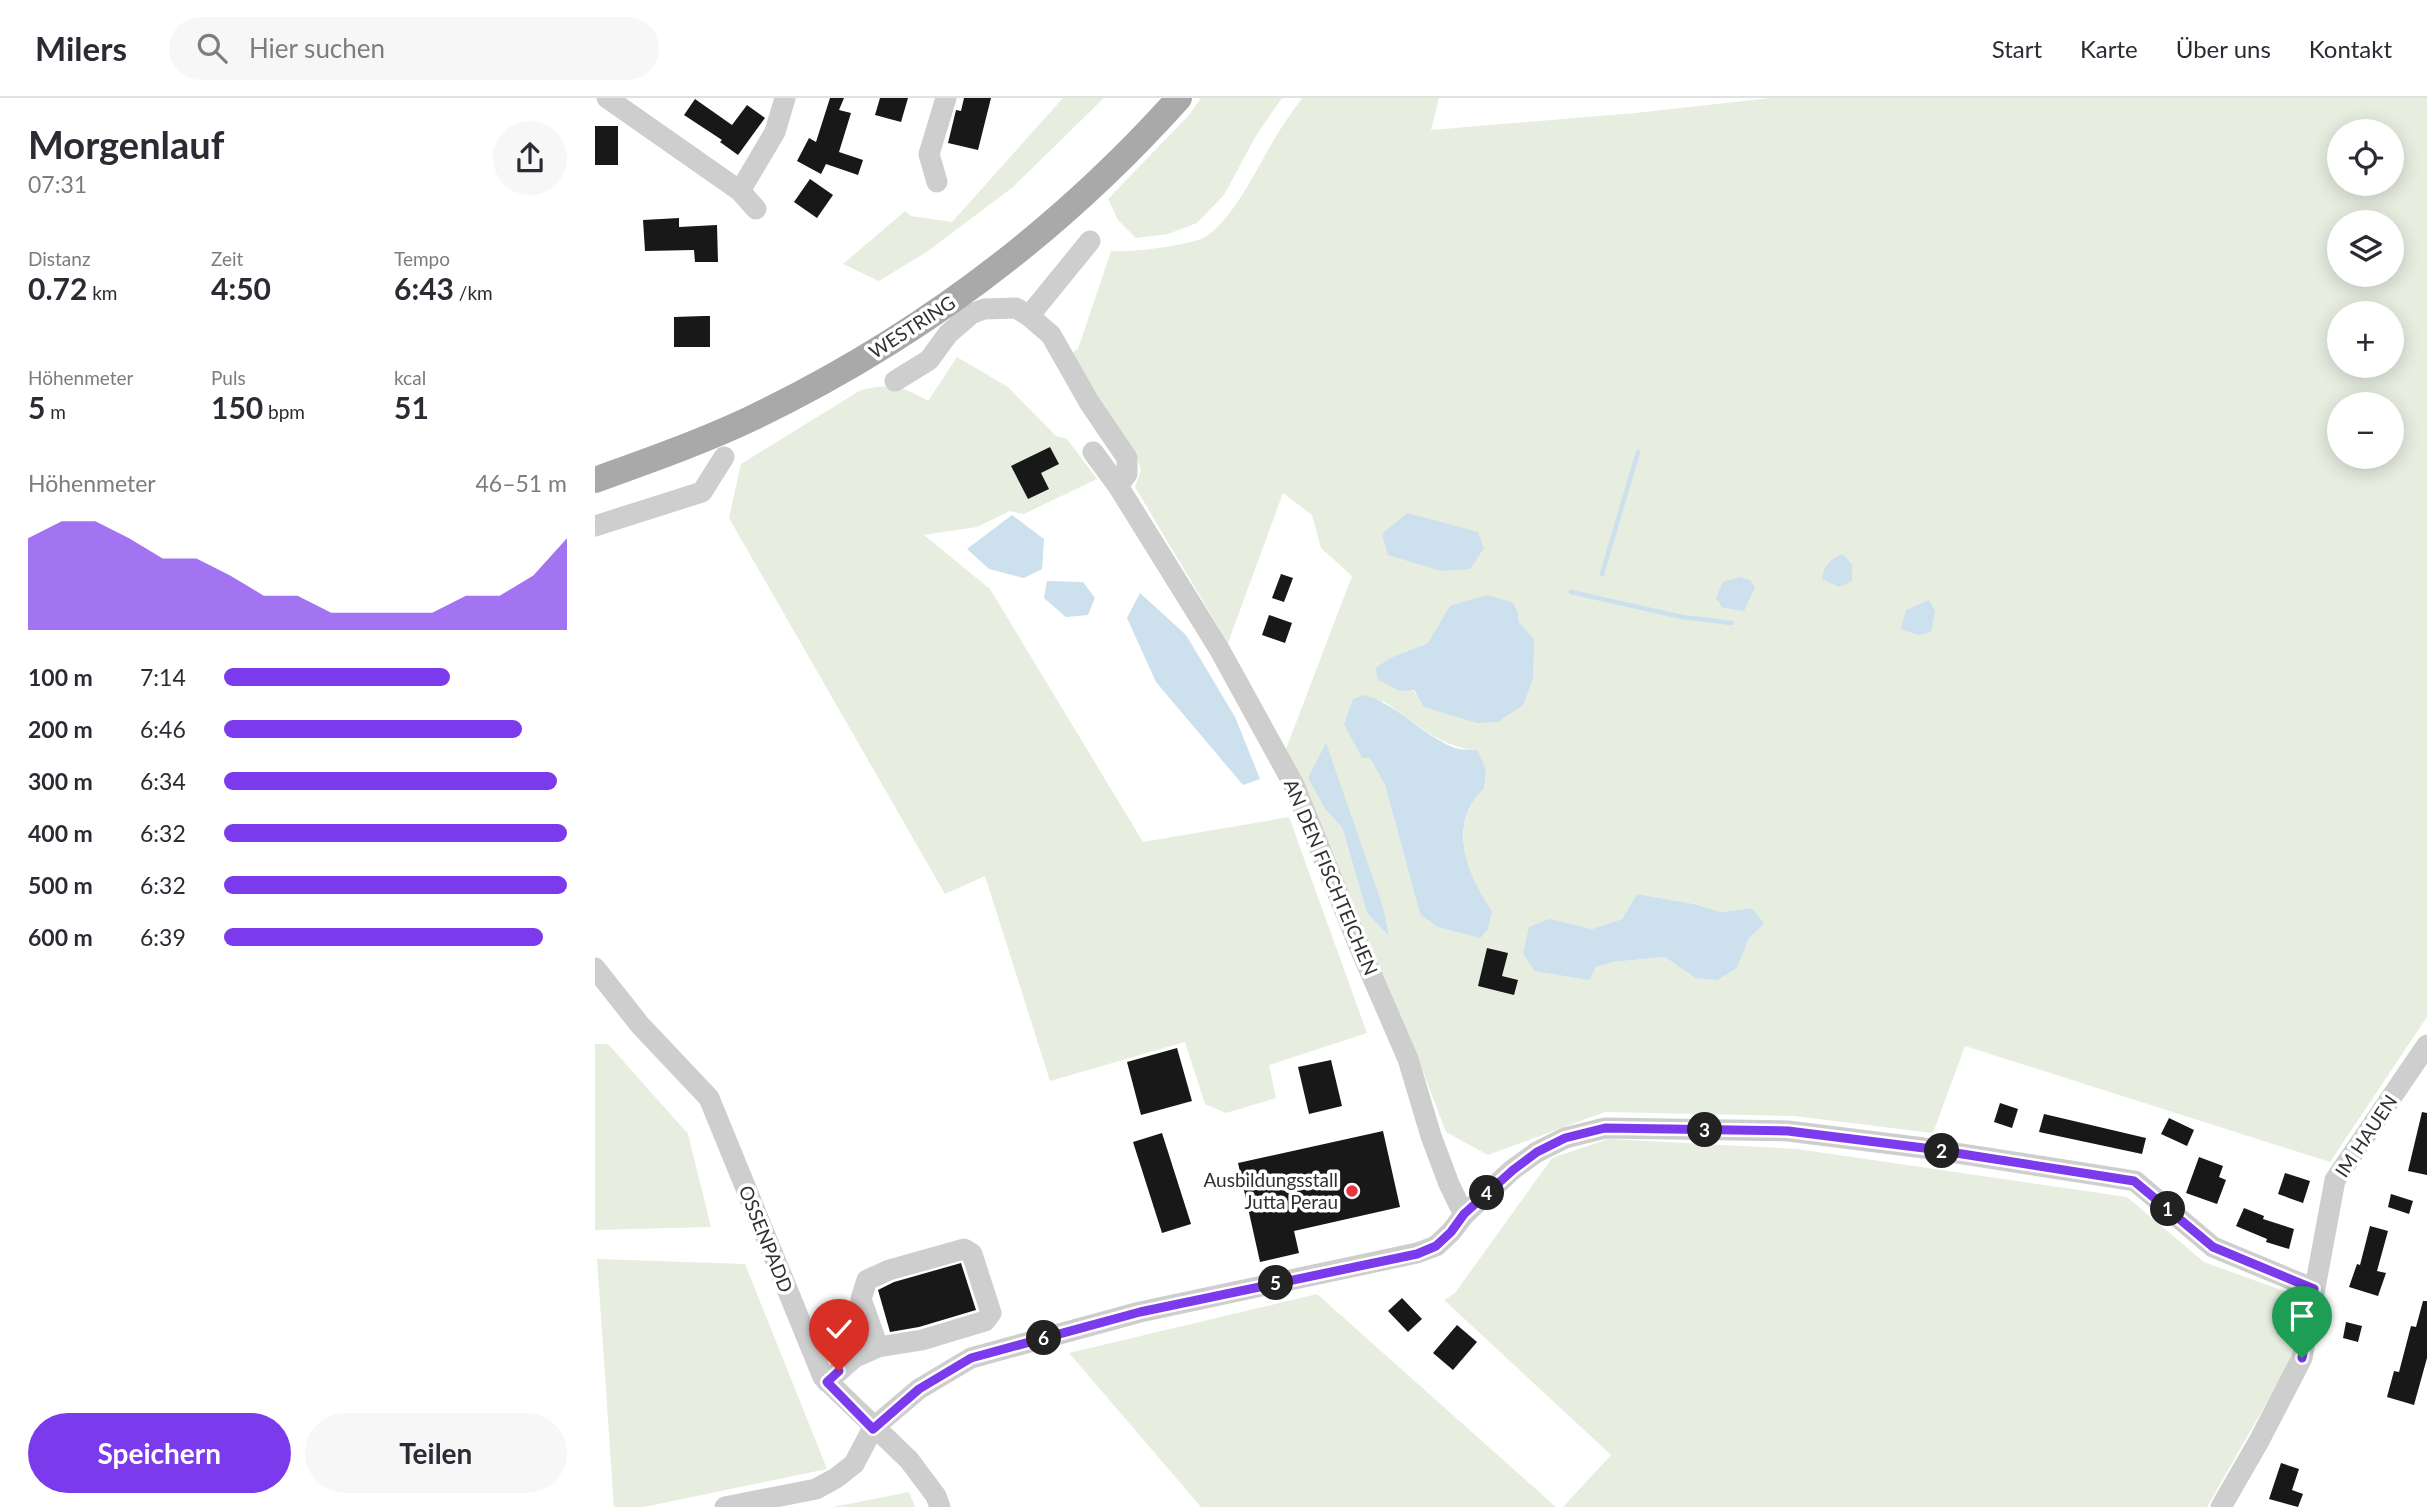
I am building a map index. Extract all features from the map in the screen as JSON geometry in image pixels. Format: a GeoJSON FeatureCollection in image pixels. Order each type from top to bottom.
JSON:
{"type":"FeatureCollection","features":[{"type":"Feature","properties":{"kind":"main road","name":"WESTRING"},"geometry":{"type":"LineString","coordinates":[[595,480],[670,453],[747,420],[858,362],[921,323],[1023,248],[1078,201],[1179,98]]}},
{"type":"Feature","properties":{"kind":"street"},"geometry":{"type":"LineString","coordinates":[[607,98],[740,191],[756,209]]}},
{"type":"Feature","properties":{"kind":"street"},"geometry":{"type":"LineString","coordinates":[[740,191],[775,132],[785,98]]}},
{"type":"Feature","properties":{"kind":"street"},"geometry":{"type":"LineString","coordinates":[[937,182],[929,154],[946,98]]}},
{"type":"Feature","properties":{"kind":"street"},"geometry":{"type":"LineString","coordinates":[[1030,316],[1090,242]]}},
{"type":"Feature","properties":{"kind":"street"},"geometry":{"type":"LineString","coordinates":[[895,381],[929,360],[948,334],[971,314],[984,309],[1016,308],[1030,316],[1051,335],[1089,402],[1126,458],[1127,474],[1118,486]]}},
{"type":"Feature","properties":{"kind":"street","name":"AN DEN FISCHTEICHEN"},"geometry":{"type":"LineString","coordinates":[[1093,452],[1118,486],[1218,648],[1294,785],[1408,1059],[1431,1136],[1449,1184],[1464,1214]]}},
{"type":"Feature","properties":{"kind":"street"},"geometry":{"type":"LineString","coordinates":[[595,526],[702,492],[725,457]]}},
{"type":"Feature","properties":{"kind":"street","name":"OSSENPADD"},"geometry":{"type":"LineString","coordinates":[[595,968],[641,1025],[709,1098],[823,1377],[873,1429],[908,1460],[936,1496],[940,1507]]}},
{"type":"Feature","properties":{"kind":"street","name":"IM HAUEN"},"geometry":{"type":"LineString","coordinates":[[2221,1507],[2302,1358],[2335,1180],[2427,1045]]}},
{"type":"Feature","properties":{"kind":"street"},"geometry":{"type":"LineString","coordinates":[[725,1507],[816,1489],[836,1478],[854,1464],[873,1429],[919,1389],[971,1358],[1140,1312],[1417,1254],[1436,1246],[1464,1214],[1537,1152],[1565,1138],[1605,1128],[1788,1131],[1924,1148],[2134,1181],[2213,1247],[2314,1289]]}},
{"type":"Feature","properties":{"kind":"street"},"geometry":{"type":"LineString","coordinates":[[827,1382],[855,1357],[879,1347],[922,1340],[985,1321],[991,1313],[972,1254],[964,1249],[890,1270],[867,1280],[862,1298],[879,1347]]}},
{"type":"Feature","properties":{"kind":"shaded area"},"geometry":{"type":"Polygon","coordinates":[[[1063,98],[1104,98],[1013,187],[928,251],[879,281],[843,264],[905,211],[911,216],[952,222],[1063,98]]]}},
{"type":"Feature","properties":{"kind":"shaded area"},"geometry":{"type":"Polygon","coordinates":[[[1201,98],[1282,98],[1257,134],[1224,195],[1197,223],[1168,234],[1136,238],[1118,220],[1108,199],[1189,115],[1201,98]]]}},
{"type":"Feature","properties":{"kind":"shaded area"},"geometry":{"type":"Polygon","coordinates":[[[1302,98],[1439,98],[1431,130],[1636,113],[1771,98],[2427,98],[2427,1017],[2330,1162],[1965,1046],[1933,1133],[1794,1116],[1605,1112],[1488,1155],[1446,1132],[1409,1035],[1369,953],[1286,749],[1352,576],[1321,548],[1312,515],[1283,493],[1228,643],[1135,487],[1141,470],[1134,450],[1069,355],[1078,349],[1111,251],[1161,248],[1207,236],[1237,204],[1278,133],[1302,98]],[[1451,606],[1428,643],[1390,658],[1425,707],[1519,623],[1518,612],[1451,606]],[[1383,701],[1370,758],[1385,785],[1420,914],[1492,911],[1475,882],[1464,850],[1466,818],[1484,789],[1486,769],[1477,751],[1463,749],[1439,739],[1383,701]],[[1342,827],[1367,913],[1388,935],[1383,907],[1342,827]],[[1637,894],[1622,919],[1592,929],[1548,920],[1529,927],[1588,980],[1596,967],[1613,962],[1665,957],[1695,978],[1737,968],[1749,938],[1752,908],[1721,912],[1694,904],[1637,894]]]}},
{"type":"Feature","properties":{"kind":"shaded area"},"geometry":{"type":"Polygon","coordinates":[[[957,357],[1008,387],[1056,436],[1067,439],[1097,479],[1024,514],[1010,511],[977,527],[924,535],[990,589],[1143,842],[1289,817],[1367,1033],[1269,1065],[1276,1098],[1226,1113],[1205,1104],[1185,1042],[1050,1081],[985,876],[945,894],[729,518],[741,464],[861,390],[896,387],[928,401],[957,357]]]}},
{"type":"Feature","properties":{"kind":"shaded area"},"geometry":{"type":"Polygon","coordinates":[[[595,1044],[608,1044],[688,1134],[711,1227],[595,1230],[595,1044]]]}},
{"type":"Feature","properties":{"kind":"shaded area"},"geometry":{"type":"Polygon","coordinates":[[[1608,1139],[1797,1149],[2127,1197],[2204,1262],[2298,1296],[2291,1360],[2207,1507],[1563,1507],[1611,1455],[1444,1300],[1455,1293],[1552,1158],[1608,1139]]]}},
{"type":"Feature","properties":{"kind":"shaded area"},"geometry":{"type":"Polygon","coordinates":[[[597,1259],[745,1264],[827,1469],[644,1507],[614,1507],[597,1259]]]}},
{"type":"Feature","properties":{"kind":"shaded area"},"geometry":{"type":"Polygon","coordinates":[[[1317,1294],[1556,1507],[1201,1507],[1069,1353],[1317,1294]]]}},
{"type":"Feature","properties":{"kind":"shaded area"},"geometry":{"type":"Polygon","coordinates":[[[909,1492],[915,1507],[833,1507],[909,1492]]]}},
{"type":"Feature","properties":{"kind":"water"},"geometry":{"type":"Polygon","coordinates":[[[1407,513],[1478,532],[1484,548],[1470,569],[1441,571],[1388,555],[1382,534],[1407,513]]]}},
{"type":"Feature","properties":{"kind":"water"},"geometry":{"type":"Polygon","coordinates":[[[1012,515],[1044,539],[1042,569],[1024,578],[989,569],[967,549],[1012,515]]]}},
{"type":"Feature","properties":{"kind":"water"},"geometry":{"type":"Polygon","coordinates":[[[1843,554],[1852,565],[1852,581],[1839,587],[1822,579],[1828,563],[1843,554]]]}},
{"type":"Feature","properties":{"kind":"water"},"geometry":{"type":"Polygon","coordinates":[[[1739,577],[1750,580],[1755,587],[1744,611],[1723,608],[1716,598],[1723,582],[1739,577]]]}},
{"type":"Feature","properties":{"kind":"water"},"geometry":{"type":"Polygon","coordinates":[[[1047,581],[1083,582],[1095,598],[1088,615],[1066,617],[1044,598],[1047,581]]]}},
{"type":"Feature","properties":{"kind":"water"},"geometry":{"type":"Polygon","coordinates":[[[1140,593],[1186,635],[1235,717],[1260,779],[1243,785],[1156,682],[1127,618],[1140,593]]]}},
{"type":"Feature","properties":{"kind":"water"},"geometry":{"type":"Polygon","coordinates":[[[1487,595],[1512,602],[1518,612],[1519,623],[1534,639],[1533,679],[1523,705],[1498,722],[1477,723],[1424,707],[1414,690],[1400,691],[1377,679],[1376,668],[1390,658],[1428,643],[1450,606],[1487,595]]]}},
{"type":"Feature","properties":{"kind":"water"},"geometry":{"type":"Polygon","coordinates":[[[1929,600],[1935,611],[1931,632],[1918,635],[1901,629],[1906,610],[1929,600]]]}},
{"type":"Feature","properties":{"kind":"water"},"geometry":{"type":"Polygon","coordinates":[[[1365,695],[1390,707],[1443,742],[1458,749],[1477,750],[1486,769],[1484,789],[1472,803],[1463,833],[1468,866],[1492,911],[1488,929],[1480,938],[1438,927],[1420,914],[1385,785],[1370,758],[1362,758],[1344,724],[1353,699],[1365,695]]]}},
{"type":"Feature","properties":{"kind":"water"},"geometry":{"type":"Polygon","coordinates":[[[1326,743],[1383,907],[1389,936],[1367,913],[1342,827],[1326,810],[1308,778],[1326,743]]]}},
{"type":"Feature","properties":{"kind":"water"},"geometry":{"type":"Polygon","coordinates":[[[1637,894],[1694,904],[1721,912],[1752,908],[1764,924],[1749,938],[1737,968],[1717,980],[1695,978],[1665,957],[1613,962],[1596,967],[1589,980],[1535,971],[1523,954],[1529,927],[1549,919],[1592,929],[1622,919],[1637,894]]]}},
{"type":"Feature","properties":{"kind":"building"},"geometry":{"type":"Polygon","coordinates":[[[830,98],[844,98],[839,110],[851,113],[839,152],[863,160],[858,175],[826,164],[821,174],[797,161],[809,138],[816,142],[830,98]]]}},
{"type":"Feature","properties":{"kind":"building"},"geometry":{"type":"Polygon","coordinates":[[[880,98],[908,98],[901,122],[875,115],[880,98]]]}},
{"type":"Feature","properties":{"kind":"building"},"geometry":{"type":"Polygon","coordinates":[[[964,98],[991,98],[978,150],[948,143],[956,110],[961,111],[964,98]]]}},
{"type":"Feature","properties":{"kind":"building"},"geometry":{"type":"Polygon","coordinates":[[[695,99],[732,125],[747,105],[765,118],[738,155],[720,142],[722,140],[684,115],[695,99]]]}},
{"type":"Feature","properties":{"kind":"building"},"geometry":{"type":"Polygon","coordinates":[[[595,126],[618,126],[618,165],[595,165],[595,126]]]}},
{"type":"Feature","properties":{"kind":"building"},"geometry":{"type":"Polygon","coordinates":[[[810,179],[833,195],[817,218],[794,202],[810,179]]]}},
{"type":"Feature","properties":{"kind":"building"},"geometry":{"type":"Polygon","coordinates":[[[679,218],[679,227],[717,225],[718,262],[695,262],[694,250],[645,251],[643,220],[679,218]]]}},
{"type":"Feature","properties":{"kind":"building"},"geometry":{"type":"Polygon","coordinates":[[[710,316],[710,347],[674,347],[674,317],[710,316]]]}},
{"type":"Feature","properties":{"kind":"building"},"geometry":{"type":"Polygon","coordinates":[[[1050,447],[1059,464],[1041,473],[1049,489],[1028,499],[1011,466],[1050,447]]]}},
{"type":"Feature","properties":{"kind":"building"},"geometry":{"type":"Polygon","coordinates":[[[1281,574],[1293,578],[1284,602],[1272,598],[1281,574]]]}},
{"type":"Feature","properties":{"kind":"building"},"geometry":{"type":"Polygon","coordinates":[[[1269,615],[1292,623],[1285,643],[1262,635],[1269,615]]]}},
{"type":"Feature","properties":{"kind":"building"},"geometry":{"type":"Polygon","coordinates":[[[1487,948],[1508,953],[1502,976],[1518,980],[1514,995],[1478,986],[1487,948]]]}},
{"type":"Feature","properties":{"kind":"building"},"geometry":{"type":"Polygon","coordinates":[[[1177,1048],[1192,1101],[1141,1115],[1127,1062],[1177,1048]]]}},
{"type":"Feature","properties":{"kind":"building"},"geometry":{"type":"Polygon","coordinates":[[[1331,1060],[1342,1106],[1309,1114],[1298,1067],[1331,1060]]]}},
{"type":"Feature","properties":{"kind":"building"},"geometry":{"type":"Polygon","coordinates":[[[2000,1103],[2018,1109],[2012,1128],[1994,1122],[2000,1103]]]}},
{"type":"Feature","properties":{"kind":"building"},"geometry":{"type":"Polygon","coordinates":[[[2422,1112],[2427,1113],[2427,1175],[2408,1171],[2422,1112]]]}},
{"type":"Feature","properties":{"kind":"building"},"geometry":{"type":"Polygon","coordinates":[[[2044,1114],[2146,1138],[2142,1154],[2039,1132],[2044,1114]]]}},
{"type":"Feature","properties":{"kind":"building"},"geometry":{"type":"Polygon","coordinates":[[[2169,1118],[2194,1130],[2187,1146],[2161,1134],[2169,1118]]]}},
{"type":"Feature","properties":{"kind":"building"},"geometry":{"type":"Polygon","coordinates":[[[1383,1131],[1400,1207],[1294,1231],[1299,1253],[1260,1262],[1238,1163],[1383,1131]]]}},
{"type":"Feature","properties":{"kind":"building"},"geometry":{"type":"Polygon","coordinates":[[[1162,1133],[1191,1224],[1162,1233],[1133,1142],[1162,1133]]]}},
{"type":"Feature","properties":{"kind":"building"},"geometry":{"type":"Polygon","coordinates":[[[2199,1157],[2223,1166],[2219,1177],[2226,1180],[2217,1204],[2186,1193],[2199,1157]]]}},
{"type":"Feature","properties":{"kind":"building"},"geometry":{"type":"Polygon","coordinates":[[[2285,1173],[2310,1181],[2303,1203],[2278,1194],[2285,1173]]]}},
{"type":"Feature","properties":{"kind":"building"},"geometry":{"type":"Polygon","coordinates":[[[2391,1194],[2413,1201],[2409,1214],[2388,1207],[2391,1194]]]}},
{"type":"Feature","properties":{"kind":"building"},"geometry":{"type":"Polygon","coordinates":[[[2244,1208],[2264,1216],[2263,1219],[2294,1229],[2289,1249],[2266,1242],[2267,1239],[2236,1226],[2244,1208]]]}},
{"type":"Feature","properties":{"kind":"building"},"geometry":{"type":"Polygon","coordinates":[[[2370,1226],[2388,1231],[2377,1271],[2386,1273],[2378,1296],[2349,1287],[2357,1264],[2360,1265],[2370,1226]]]}},
{"type":"Feature","properties":{"kind":"building"},"geometry":{"type":"Polygon","coordinates":[[[961,1263],[976,1310],[919,1327],[890,1332],[878,1290],[894,1282],[961,1263]]]}},
{"type":"Feature","properties":{"kind":"building"},"geometry":{"type":"Polygon","coordinates":[[[1402,1298],[1422,1319],[1408,1332],[1388,1311],[1402,1298]]]}},
{"type":"Feature","properties":{"kind":"building"},"geometry":{"type":"Polygon","coordinates":[[[2423,1301],[2427,1301],[2427,1358],[2414,1405],[2387,1397],[2394,1371],[2399,1372],[2411,1326],[2416,1327],[2423,1301]]]}},
{"type":"Feature","properties":{"kind":"building"},"geometry":{"type":"Polygon","coordinates":[[[2346,1322],[2362,1326],[2358,1342],[2343,1338],[2346,1322]]]}},
{"type":"Feature","properties":{"kind":"building"},"geometry":{"type":"Polygon","coordinates":[[[1457,1325],[1477,1342],[1453,1370],[1433,1353],[1457,1325]]]}},
{"type":"Feature","properties":{"kind":"building"},"geometry":{"type":"Polygon","coordinates":[[[2281,1463],[2299,1469],[2292,1490],[2303,1494],[2298,1507],[2269,1499],[2281,1463]]]}},
{"type":"Feature","properties":{"kind":"waterway"},"geometry":{"type":"LineString","coordinates":[[1602,574],[1638,452]]}},
{"type":"Feature","properties":{"kind":"waterway"},"geometry":{"type":"LineString","coordinates":[[1571,592],[1682,617],[1732,623]]}},
{"type":"Feature","properties":{"kind":"place","name":"Ausbildungsstall Jutta Perau"},"geometry":{"type":"Point","coordinates":[1352,1191]}},
{"type":"Feature","properties":{"kind":"route"},"geometry":{"type":"LineString","coordinates":[[839,1371],[827,1382],[873,1429],[919,1389],[971,1358],[1140,1312],[1417,1254],[1436,1246],[1464,1214],[1537,1152],[1565,1138],[1605,1128],[1788,1131],[1924,1148],[2134,1181],[2213,1247],[2314,1289],[2302,1358]]}}]}
